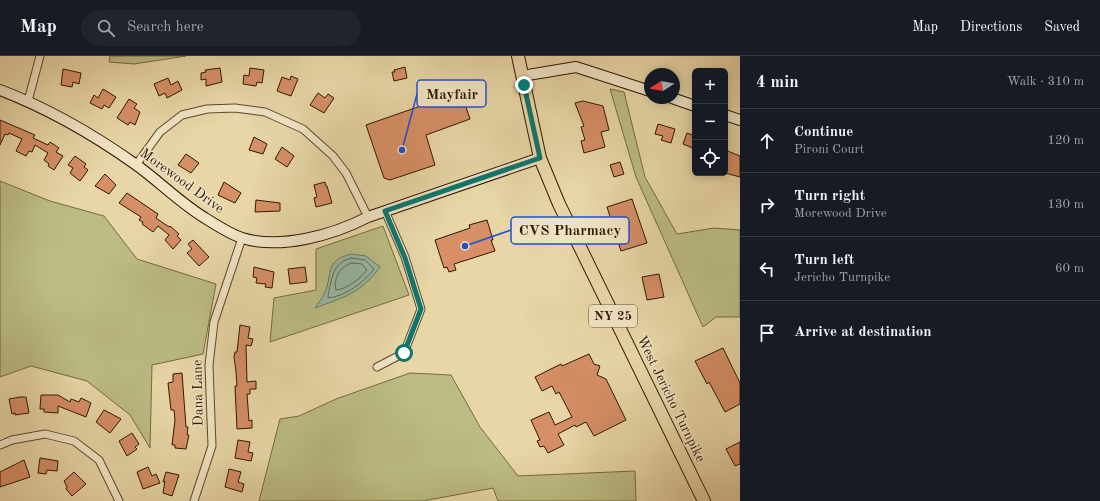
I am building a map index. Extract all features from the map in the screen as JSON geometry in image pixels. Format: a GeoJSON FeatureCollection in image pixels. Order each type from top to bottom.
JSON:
{"type":"FeatureCollection","features":[{"type":"Feature","properties":{"kind":"main road","name":"NY 25"},"geometry":{"type":"LineString","coordinates":[[518,56],[540,158]]}},
{"type":"Feature","properties":{"kind":"main road","name":"West Jericho Turnpike"},"geometry":{"type":"LineString","coordinates":[[540,158],[563,213],[704,501]]}},
{"type":"Feature","properties":{"kind":"street"},"geometry":{"type":"LineString","coordinates":[[28,101],[40,56]]}},
{"type":"Feature","properties":{"kind":"street"},"geometry":{"type":"LineString","coordinates":[[522,76],[576,67],[644,89]]}},
{"type":"Feature","properties":{"kind":"street","name":"Morewood Drive"},"geometry":{"type":"LineString","coordinates":[[0,90],[28,101],[89,135],[136,165],[204,218],[242,238],[280,243],[317,237],[356,223],[368,217],[540,158]]}},
{"type":"Feature","properties":{"kind":"street"},"geometry":{"type":"LineString","coordinates":[[680,101],[692,105]]}},
{"type":"Feature","properties":{"kind":"street"},"geometry":{"type":"LineString","coordinates":[[136,165],[160,132],[182,115],[207,109],[236,108],[265,112],[304,129],[333,156],[346,173],[368,217]]}},
{"type":"Feature","properties":{"kind":"street"},"geometry":{"type":"LineString","coordinates":[[728,116],[740,120]]}},
{"type":"Feature","properties":{"kind":"street"},"geometry":{"type":"LineString","coordinates":[[377,367],[404,353],[421,309],[405,258],[385,211]]}},
{"type":"Feature","properties":{"kind":"street","name":"Dana Lane"},"geometry":{"type":"LineString","coordinates":[[194,501],[212,446],[209,365],[214,322],[242,238]]}},
{"type":"Feature","properties":{"kind":"street"},"geometry":{"type":"LineString","coordinates":[[0,445],[12,440],[45,434],[74,440],[99,460],[119,501]]}},
{"type":"Feature","properties":{"kind":"green space"},"geometry":{"type":"Polygon","coordinates":[[[110,56],[186,56],[134,64],[109,62],[110,56]]]}},
{"type":"Feature","properties":{"kind":"green space"},"geometry":{"type":"Polygon","coordinates":[[[610,89],[624,92],[645,177],[677,234],[714,228],[740,230],[740,317],[716,317],[703,327],[636,177],[610,89]]]}},
{"type":"Feature","properties":{"kind":"green space"},"geometry":{"type":"Polygon","coordinates":[[[0,181],[50,201],[104,216],[137,259],[216,284],[203,354],[152,365],[150,448],[130,415],[87,381],[31,366],[0,377],[0,181]]]}},
{"type":"Feature","properties":{"kind":"green space"},"geometry":{"type":"Polygon","coordinates":[[[383,226],[409,295],[270,342],[274,298],[316,290],[316,249],[383,226]]]}},
{"type":"Feature","properties":{"kind":"green space"},"geometry":{"type":"Polygon","coordinates":[[[410,373],[451,375],[480,427],[518,476],[635,471],[636,501],[498,501],[493,488],[423,501],[259,501],[280,419],[299,416],[336,399],[410,373]]]}},
{"type":"Feature","properties":{"kind":"water"},"geometry":{"type":"Polygon","coordinates":[[[351,254],[366,256],[380,267],[373,276],[351,294],[315,308],[324,294],[333,264],[342,257],[351,254]]]}},
{"type":"Feature","properties":{"kind":"building"},"geometry":{"type":"Polygon","coordinates":[[[405,67],[407,78],[394,81],[392,72],[405,67]]]}},
{"type":"Feature","properties":{"kind":"building"},"geometry":{"type":"Polygon","coordinates":[[[220,68],[222,82],[206,86],[206,79],[201,80],[201,73],[206,72],[205,70],[220,68]]]}},
{"type":"Feature","properties":{"kind":"building"},"geometry":{"type":"Polygon","coordinates":[[[250,68],[264,70],[262,83],[257,82],[256,86],[243,84],[244,75],[249,76],[250,68]]]}},
{"type":"Feature","properties":{"kind":"building"},"geometry":{"type":"Polygon","coordinates":[[[63,69],[81,73],[79,84],[73,82],[72,87],[61,85],[63,69]]]}},
{"type":"Feature","properties":{"kind":"building"},"geometry":{"type":"Polygon","coordinates":[[[291,76],[298,79],[291,96],[277,91],[282,77],[290,80],[291,76]]]}},
{"type":"Feature","properties":{"kind":"building"},"geometry":{"type":"Polygon","coordinates":[[[168,78],[171,85],[178,81],[182,90],[167,98],[165,93],[159,96],[154,84],[168,78]]]}},
{"type":"Feature","properties":{"kind":"building"},"geometry":{"type":"Polygon","coordinates":[[[103,89],[116,97],[109,108],[104,105],[102,109],[90,103],[94,95],[98,98],[103,89]]]}},
{"type":"Feature","properties":{"kind":"building"},"geometry":{"type":"Polygon","coordinates":[[[461,92],[470,119],[426,135],[435,165],[390,180],[384,178],[366,125],[461,92]]]}},
{"type":"Feature","properties":{"kind":"building"},"geometry":{"type":"Polygon","coordinates":[[[318,93],[325,98],[328,94],[334,98],[324,113],[310,105],[318,93]]]}},
{"type":"Feature","properties":{"kind":"building"},"geometry":{"type":"Polygon","coordinates":[[[129,99],[137,104],[134,108],[140,112],[135,125],[130,122],[128,125],[117,118],[129,99]]]}},
{"type":"Feature","properties":{"kind":"building"},"geometry":{"type":"Polygon","coordinates":[[[583,101],[603,106],[609,130],[601,132],[605,147],[584,153],[581,141],[585,140],[581,127],[584,126],[575,103],[583,101]]]}},
{"type":"Feature","properties":{"kind":"building"},"geometry":{"type":"Polygon","coordinates":[[[0,120],[35,135],[33,138],[48,145],[50,142],[59,148],[56,152],[63,156],[54,170],[48,166],[49,164],[44,160],[48,153],[35,145],[32,152],[29,151],[26,156],[16,151],[22,139],[9,133],[8,135],[5,134],[0,145],[0,120]]]}},
{"type":"Feature","properties":{"kind":"building"},"geometry":{"type":"Polygon","coordinates":[[[658,124],[675,129],[671,143],[661,140],[663,136],[655,134],[658,124]]]}},
{"type":"Feature","properties":{"kind":"building"},"geometry":{"type":"Polygon","coordinates":[[[687,133],[692,135],[692,148],[683,144],[687,133]]]}},
{"type":"Feature","properties":{"kind":"building"},"geometry":{"type":"Polygon","coordinates":[[[254,137],[267,144],[263,154],[249,150],[254,137]]]}},
{"type":"Feature","properties":{"kind":"building"},"geometry":{"type":"Polygon","coordinates":[[[282,147],[294,156],[287,167],[275,159],[282,147]]]}},
{"type":"Feature","properties":{"kind":"building"},"geometry":{"type":"Polygon","coordinates":[[[728,151],[740,156],[740,177],[728,174],[728,151]]]}},
{"type":"Feature","properties":{"kind":"building"},"geometry":{"type":"Polygon","coordinates":[[[186,154],[199,163],[191,173],[178,165],[186,154]]]}},
{"type":"Feature","properties":{"kind":"building"},"geometry":{"type":"Polygon","coordinates":[[[75,156],[86,164],[84,167],[88,170],[80,181],[70,173],[73,168],[68,165],[75,156]]]}},
{"type":"Feature","properties":{"kind":"building"},"geometry":{"type":"Polygon","coordinates":[[[620,162],[624,174],[614,177],[610,165],[620,162]]]}},
{"type":"Feature","properties":{"kind":"building"},"geometry":{"type":"Polygon","coordinates":[[[105,174],[116,185],[109,194],[95,186],[105,174]]]}},
{"type":"Feature","properties":{"kind":"building"},"geometry":{"type":"Polygon","coordinates":[[[224,182],[241,193],[235,203],[218,195],[224,182]]]}},
{"type":"Feature","properties":{"kind":"building"},"geometry":{"type":"Polygon","coordinates":[[[325,182],[332,203],[316,207],[314,198],[317,197],[314,185],[325,182]]]}},
{"type":"Feature","properties":{"kind":"building"},"geometry":{"type":"Polygon","coordinates":[[[127,193],[158,214],[156,218],[169,227],[170,226],[179,234],[177,236],[181,240],[173,249],[165,240],[169,235],[158,226],[153,232],[142,224],[143,222],[139,220],[141,217],[119,203],[127,193]]]}},
{"type":"Feature","properties":{"kind":"building"},"geometry":{"type":"Polygon","coordinates":[[[632,199],[647,243],[621,251],[607,207],[632,199]]]}},
{"type":"Feature","properties":{"kind":"building"},"geometry":{"type":"Polygon","coordinates":[[[256,200],[280,203],[280,211],[255,212],[256,200]]]}},
{"type":"Feature","properties":{"kind":"building"},"geometry":{"type":"Polygon","coordinates":[[[487,220],[495,251],[454,264],[456,270],[449,272],[447,267],[444,268],[435,240],[470,228],[469,225],[487,220]]]}},
{"type":"Feature","properties":{"kind":"building"},"geometry":{"type":"Polygon","coordinates":[[[193,240],[209,257],[199,266],[187,253],[192,249],[188,244],[193,240]]]}},
{"type":"Feature","properties":{"kind":"building"},"geometry":{"type":"Polygon","coordinates":[[[254,267],[274,272],[272,288],[265,287],[266,284],[256,283],[257,278],[253,277],[254,267]]]}},
{"type":"Feature","properties":{"kind":"building"},"geometry":{"type":"Polygon","coordinates":[[[305,267],[307,282],[290,284],[288,269],[305,267]]]}},
{"type":"Feature","properties":{"kind":"building"},"geometry":{"type":"Polygon","coordinates":[[[659,274],[664,297],[647,300],[642,277],[659,274]]]}},
{"type":"Feature","properties":{"kind":"building"},"geometry":{"type":"Polygon","coordinates":[[[240,325],[250,327],[248,338],[253,339],[251,346],[246,345],[247,382],[256,381],[256,389],[250,389],[250,394],[247,394],[249,421],[252,420],[252,428],[237,429],[235,386],[237,386],[234,357],[235,352],[237,352],[240,325]]]}},
{"type":"Feature","properties":{"kind":"building"},"geometry":{"type":"Polygon","coordinates":[[[723,348],[740,383],[740,404],[725,412],[709,382],[707,384],[695,361],[723,348]]]}},
{"type":"Feature","properties":{"kind":"building"},"geometry":{"type":"Polygon","coordinates":[[[589,354],[594,364],[600,366],[597,375],[606,379],[626,420],[594,436],[586,422],[576,427],[575,425],[558,434],[564,445],[548,453],[544,446],[540,447],[537,441],[540,440],[531,420],[549,412],[555,425],[572,417],[559,392],[556,394],[552,386],[542,391],[535,377],[561,364],[562,366],[589,354]]]}},
{"type":"Feature","properties":{"kind":"building"},"geometry":{"type":"Polygon","coordinates":[[[182,373],[186,427],[188,427],[187,435],[189,435],[186,449],[175,448],[175,445],[172,445],[175,420],[174,410],[171,410],[168,383],[173,382],[173,374],[182,373]]]}},
{"type":"Feature","properties":{"kind":"building"},"geometry":{"type":"Polygon","coordinates":[[[41,395],[58,395],[70,402],[71,399],[79,402],[81,398],[91,403],[86,417],[58,406],[58,413],[44,412],[44,409],[40,409],[41,395]]]}},
{"type":"Feature","properties":{"kind":"building"},"geometry":{"type":"Polygon","coordinates":[[[26,397],[29,413],[12,414],[9,399],[26,397]]]}},
{"type":"Feature","properties":{"kind":"building"},"geometry":{"type":"Polygon","coordinates":[[[104,410],[121,419],[110,433],[96,422],[104,410]]]}},
{"type":"Feature","properties":{"kind":"building"},"geometry":{"type":"Polygon","coordinates":[[[132,433],[139,444],[135,447],[137,449],[127,456],[119,441],[132,433]]]}},
{"type":"Feature","properties":{"kind":"building"},"geometry":{"type":"Polygon","coordinates":[[[238,440],[250,442],[248,452],[253,453],[251,461],[235,458],[238,440]]]}},
{"type":"Feature","properties":{"kind":"building"},"geometry":{"type":"Polygon","coordinates":[[[740,442],[740,464],[735,466],[726,449],[740,442]]]}},
{"type":"Feature","properties":{"kind":"building"},"geometry":{"type":"Polygon","coordinates":[[[40,458],[58,461],[57,471],[47,470],[46,474],[38,473],[40,458]]]}},
{"type":"Feature","properties":{"kind":"building"},"geometry":{"type":"Polygon","coordinates":[[[24,460],[30,477],[0,487],[0,472],[24,460]]]}},
{"type":"Feature","properties":{"kind":"building"},"geometry":{"type":"Polygon","coordinates":[[[148,467],[152,476],[156,474],[160,483],[143,489],[137,472],[148,467]]]}},
{"type":"Feature","properties":{"kind":"building"},"geometry":{"type":"Polygon","coordinates":[[[229,469],[241,472],[238,482],[244,484],[242,492],[225,487],[229,469]]]}},
{"type":"Feature","properties":{"kind":"building"},"geometry":{"type":"Polygon","coordinates":[[[74,472],[86,484],[72,496],[66,489],[67,487],[64,481],[74,472]]]}},
{"type":"Feature","properties":{"kind":"building"},"geometry":{"type":"Polygon","coordinates":[[[166,472],[179,475],[172,496],[163,493],[165,481],[163,482],[166,472]]]}},
{"type":"Feature","properties":{"kind":"place","name":"Mayfair"},"geometry":{"type":"Point","coordinates":[402,150]}},
{"type":"Feature","properties":{"kind":"place","name":"CVS Pharmacy"},"geometry":{"type":"Point","coordinates":[465,246]}},
{"type":"Feature","properties":{"kind":"route"},"geometry":{"type":"LineString","coordinates":[[404,353],[421,309],[405,258],[385,211],[540,158],[524,85]]}}]}
